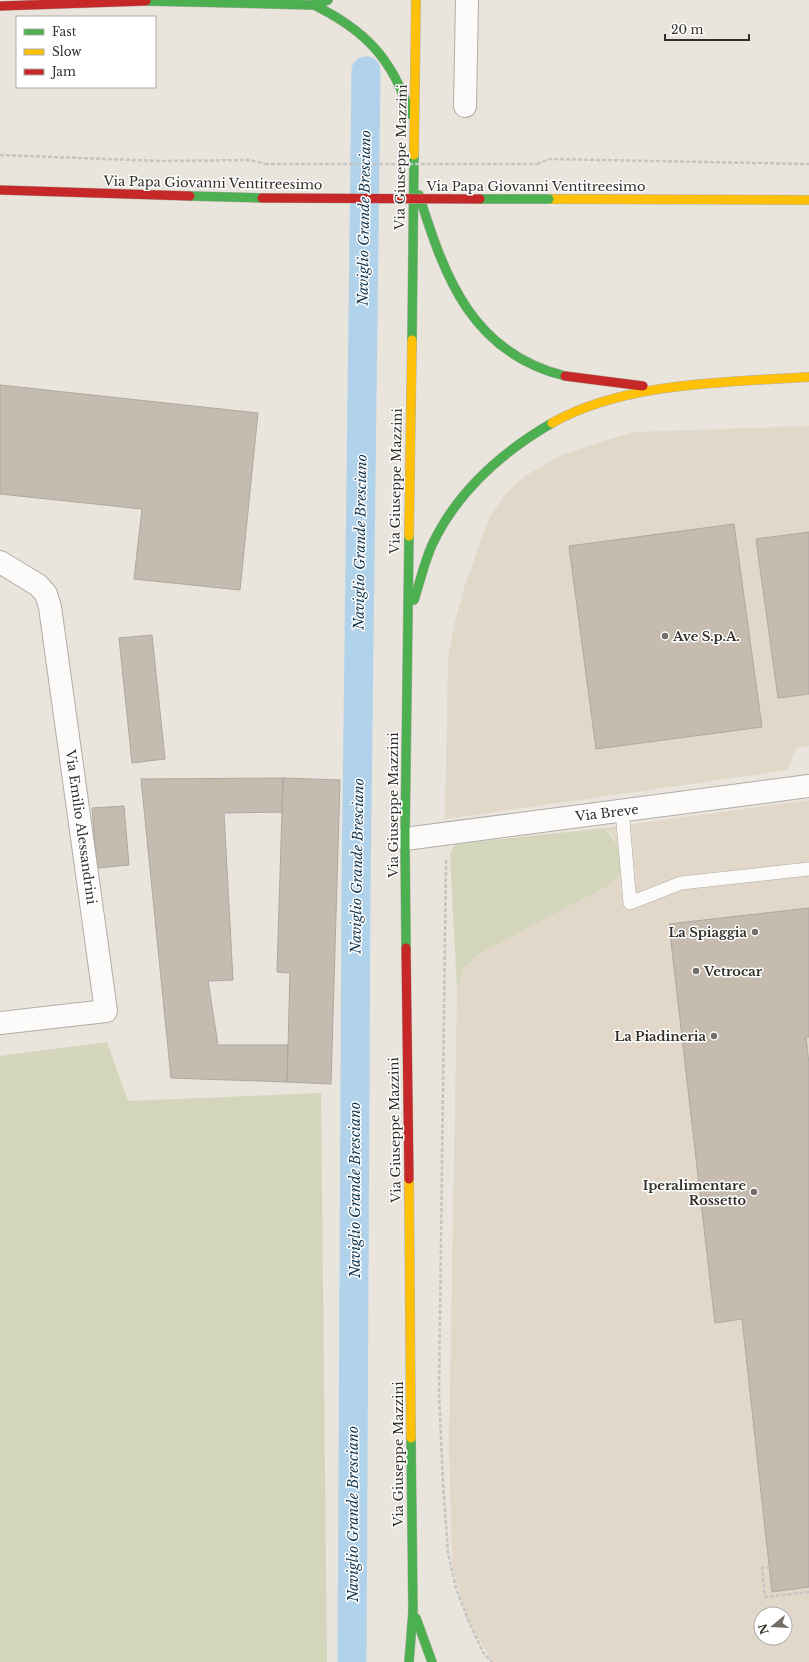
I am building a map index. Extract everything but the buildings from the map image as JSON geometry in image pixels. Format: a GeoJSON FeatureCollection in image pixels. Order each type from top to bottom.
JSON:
{"type":"FeatureCollection","features":[{"type":"Feature","properties":{"kind":"street"},"geometry":{"type":"LineString","coordinates":[[314,5],[328,0]]}},
{"type":"Feature","properties":{"kind":"street","name":"Via Giuseppe Mazzini"},"geometry":{"type":"LineString","coordinates":[[409,1662],[413,1611],[405,839],[416,0]]}},
{"type":"Feature","properties":{"kind":"street"},"geometry":{"type":"LineString","coordinates":[[465,106],[467,0]]}},
{"type":"Feature","properties":{"kind":"street"},"geometry":{"type":"LineString","coordinates":[[0,6],[153,1],[276,2],[314,5],[344,20],[369,41],[386,62],[405,97],[414,132]]}},
{"type":"Feature","properties":{"kind":"street"},"geometry":{"type":"LineString","coordinates":[[413,176],[434,243],[462,304],[480,327],[499,345],[525,362],[552,373],[580,380],[658,388]]}},
{"type":"Feature","properties":{"kind":"street","name":"Via Papa Giovanni Ventitreesimo"},"geometry":{"type":"LineString","coordinates":[[0,190],[262,198],[809,200]]}},
{"type":"Feature","properties":{"kind":"street"},"geometry":{"type":"LineString","coordinates":[[407,620],[432,545],[451,511],[475,481],[504,453],[538,429],[573,412],[610,399],[658,388],[809,377]]}},
{"type":"Feature","properties":{"kind":"street","name":"Via Emilio Alessandrini"},"geometry":{"type":"LineString","coordinates":[[0,562],[38,585],[46,594],[50,607],[106,1011],[0,1023]]}},
{"type":"Feature","properties":{"kind":"street","name":"Via Breve"},"geometry":{"type":"LineString","coordinates":[[405,839],[809,786]]}},
{"type":"Feature","properties":{"kind":"street","name":"Via Giuseppe Mazzini"},"geometry":{"type":"LineString","coordinates":[[413,1611],[432,1662]]}},
{"type":"Feature","properties":{"kind":"lane"},"geometry":{"type":"LineString","coordinates":[[622,811],[630,904],[681,883],[809,869]]}},
{"type":"Feature","properties":{"kind":"path"},"geometry":{"type":"LineString","coordinates":[[0,155],[161,161],[250,160],[265,164],[538,164],[550,159],[809,164]]}},
{"type":"Feature","properties":{"kind":"path"},"geometry":{"type":"LineString","coordinates":[[447,834],[438,1392],[442,1469],[448,1553],[456,1588],[469,1622],[484,1652],[492,1662]]}},
{"type":"Feature","properties":{"kind":"path"},"geometry":{"type":"LineString","coordinates":[[770,1568],[762,1568],[765,1597],[809,1592]]}},
{"type":"Feature","properties":{"kind":"shaded area"},"geometry":{"type":"Polygon","coordinates":[[[809,426],[809,746],[796,748],[788,770],[445,819],[448,658],[455,621],[464,588],[488,521],[503,497],[525,476],[559,456],[635,432],[809,426]]]}},
{"type":"Feature","properties":{"kind":"shaded area"},"geometry":{"type":"Polygon","coordinates":[[[809,800],[809,1662],[493,1662],[467,1620],[452,1564],[449,1446],[457,991],[463,969],[479,954],[608,885],[621,872],[614,837],[604,828],[809,800]]]}},
{"type":"Feature","properties":{"kind":"green space"},"geometry":{"type":"Polygon","coordinates":[[[604,828],[613,838],[617,848],[621,872],[609,885],[479,954],[463,969],[457,991],[450,853],[456,844],[604,828]]]}},
{"type":"Feature","properties":{"kind":"green space"},"geometry":{"type":"Polygon","coordinates":[[[107,1042],[128,1101],[321,1093],[327,1662],[0,1662],[0,1056],[107,1042]]]}},
{"type":"Feature","properties":{"kind":"waterway","name":"Naviglio Grande Bresciano"},"geometry":{"type":"LineString","coordinates":[[352,1662],[356,890],[366,71]]}},
{"type":"Feature","properties":{"kind":"traffic: fast"},"geometry":{"type":"LineString","coordinates":[[146,1],[314,5],[328,0]]}},
{"type":"Feature","properties":{"kind":"traffic: fast"},"geometry":{"type":"LineString","coordinates":[[314,5],[348,25],[375,48],[395,77],[410,114]]}},
{"type":"Feature","properties":{"kind":"traffic: fast"},"geometry":{"type":"LineString","coordinates":[[412,340],[414,155]]}},
{"type":"Feature","properties":{"kind":"traffic: fast"},"geometry":{"type":"LineString","coordinates":[[419,195],[429,226],[452,283],[467,308],[485,331],[507,350],[533,365],[565,376]]}},
{"type":"Feature","properties":{"kind":"traffic: fast"},"geometry":{"type":"LineString","coordinates":[[190,196],[262,198]]}},
{"type":"Feature","properties":{"kind":"traffic: fast"},"geometry":{"type":"LineString","coordinates":[[480,199],[549,199]]}},
{"type":"Feature","properties":{"kind":"traffic: fast"},"geometry":{"type":"LineString","coordinates":[[414,600],[432,545],[454,508],[468,491],[499,460],[534,434],[552,423]]}},
{"type":"Feature","properties":{"kind":"traffic: fast"},"geometry":{"type":"LineString","coordinates":[[406,948],[405,839],[409,536]]}},
{"type":"Feature","properties":{"kind":"traffic: fast"},"geometry":{"type":"LineString","coordinates":[[409,1662],[413,1611],[411,1438]]}},
{"type":"Feature","properties":{"kind":"traffic: fast"},"geometry":{"type":"LineString","coordinates":[[416,1618],[432,1662]]}},
{"type":"Feature","properties":{"kind":"traffic: slow"},"geometry":{"type":"LineString","coordinates":[[414,155],[416,0]]}},
{"type":"Feature","properties":{"kind":"traffic: slow"},"geometry":{"type":"LineString","coordinates":[[549,199],[809,200]]}},
{"type":"Feature","properties":{"kind":"traffic: slow"},"geometry":{"type":"LineString","coordinates":[[409,536],[412,340]]}},
{"type":"Feature","properties":{"kind":"traffic: slow"},"geometry":{"type":"LineString","coordinates":[[552,423],[580,409],[611,399],[677,386],[809,377]]}},
{"type":"Feature","properties":{"kind":"traffic: slow"},"geometry":{"type":"LineString","coordinates":[[409,1179],[411,1438]]}},
{"type":"Feature","properties":{"kind":"traffic: jam"},"geometry":{"type":"LineString","coordinates":[[0,6],[146,1]]}},
{"type":"Feature","properties":{"kind":"traffic: jam"},"geometry":{"type":"LineString","coordinates":[[0,190],[190,196]]}},
{"type":"Feature","properties":{"kind":"traffic: jam"},"geometry":{"type":"LineString","coordinates":[[262,198],[480,199]]}},
{"type":"Feature","properties":{"kind":"traffic: jam"},"geometry":{"type":"LineString","coordinates":[[565,376],[643,386]]}},
{"type":"Feature","properties":{"kind":"traffic: jam"},"geometry":{"type":"LineString","coordinates":[[406,948],[409,1179]]}},
{"type":"Feature","properties":{"kind":"place","name":"Ave S.p.A."},"geometry":{"type":"Point","coordinates":[665,636]}},
{"type":"Feature","properties":{"kind":"place","name":"La Spiaggia"},"geometry":{"type":"Point","coordinates":[755,932]}},
{"type":"Feature","properties":{"kind":"place","name":"Vetrocar"},"geometry":{"type":"Point","coordinates":[696,971]}},
{"type":"Feature","properties":{"kind":"place","name":"La Piadineria"},"geometry":{"type":"Point","coordinates":[714,1036]}},
{"type":"Feature","properties":{"kind":"place","name":"Iperalimentare Rossetto"},"geometry":{"type":"Point","coordinates":[754,1192]}}]}
